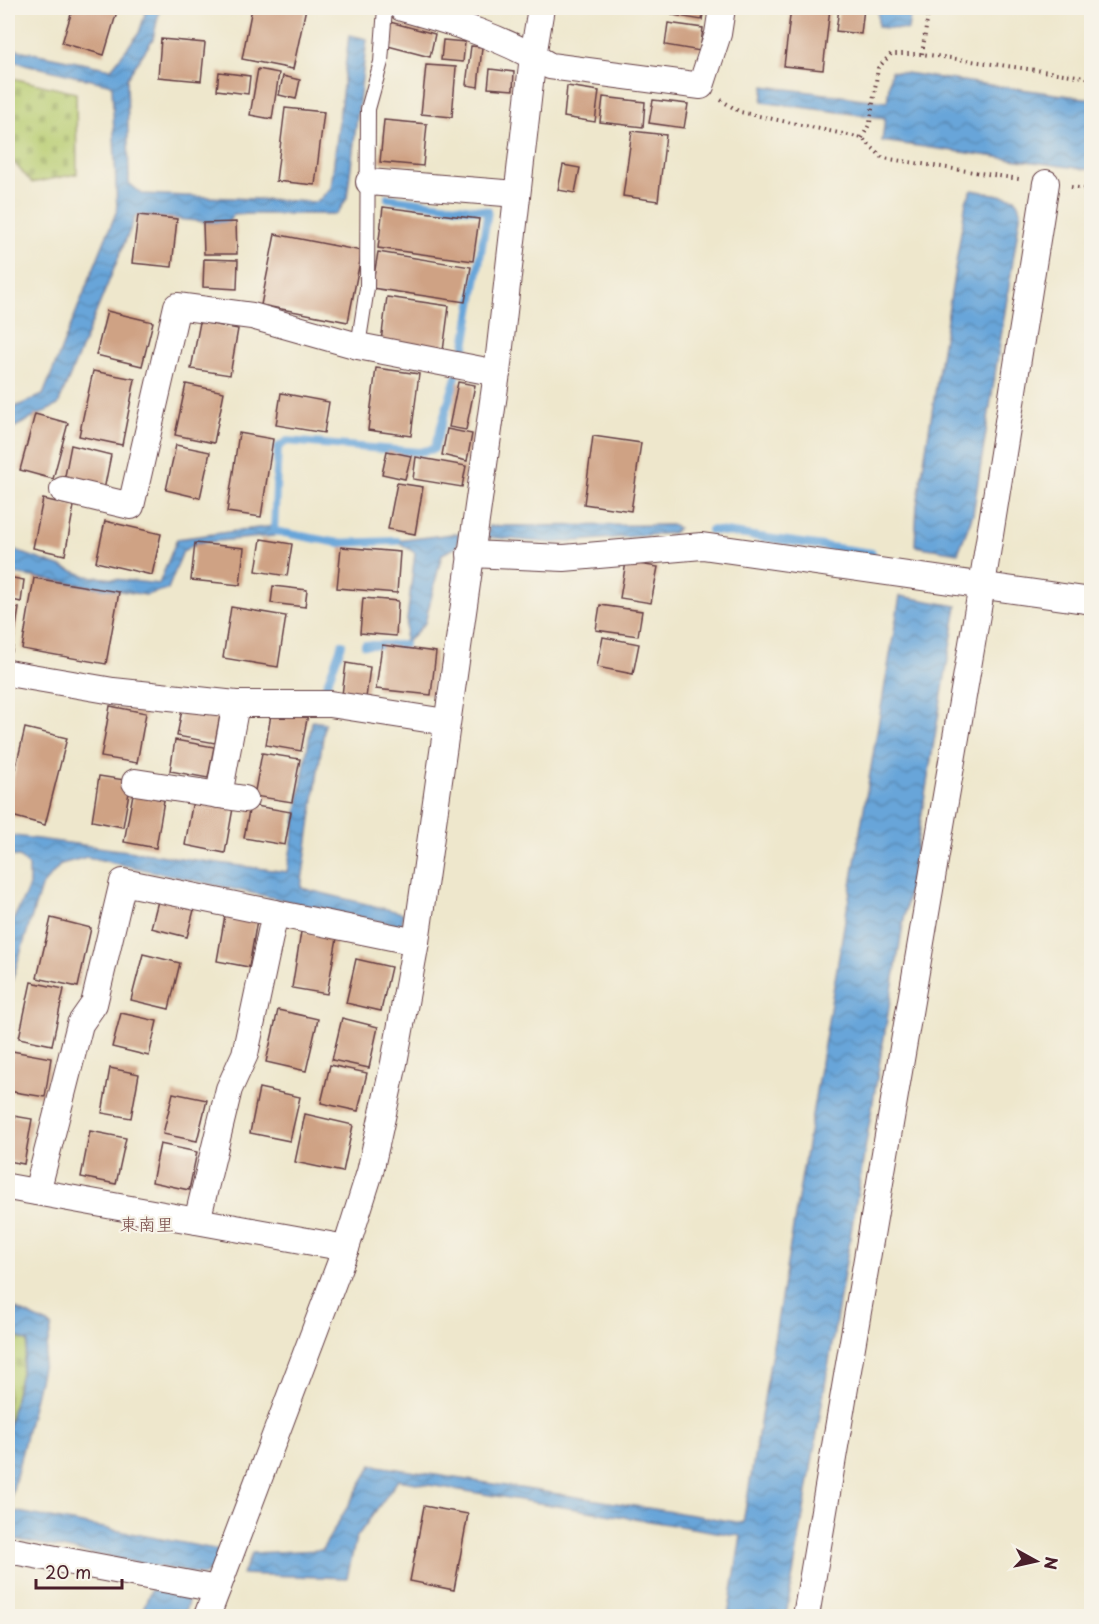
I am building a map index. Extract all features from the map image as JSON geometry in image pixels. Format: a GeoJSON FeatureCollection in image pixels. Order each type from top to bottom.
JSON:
{"type":"FeatureCollection","features":[{"type":"Feature","properties":{"kind":"street"},"geometry":{"type":"LineString","coordinates":[[402,8],[462,24],[550,66],[701,86],[718,34],[722,8]]}},
{"type":"Feature","properties":{"kind":"street"},"geometry":{"type":"LineString","coordinates":[[207,1617],[346,1248],[372,1161],[394,1063],[416,942],[497,374],[533,56],[541,8]]}},
{"type":"Feature","properties":{"kind":"street"},"geometry":{"type":"LineString","coordinates":[[369,182],[517,194]]}},
{"type":"Feature","properties":{"kind":"street"},"geometry":{"type":"LineString","coordinates":[[806,1617],[982,585],[1046,183]]}},
{"type":"Feature","properties":{"kind":"street"},"geometry":{"type":"LineString","coordinates":[[63,490],[130,506],[177,306],[252,316],[358,346],[497,374]]}},
{"type":"Feature","properties":{"kind":"street"},"geometry":{"type":"LineString","coordinates":[[470,554],[564,558],[702,546],[1092,601]]}},
{"type":"Feature","properties":{"kind":"street"},"geometry":{"type":"LineString","coordinates":[[8,673],[113,691],[236,704],[330,704],[446,722]]}},
{"type":"Feature","properties":{"kind":"street"},"geometry":{"type":"LineString","coordinates":[[219,795],[236,704]]}},
{"type":"Feature","properties":{"kind":"street"},"geometry":{"type":"LineString","coordinates":[[135,782],[245,799]]}},
{"type":"Feature","properties":{"kind":"street"},"geometry":{"type":"LineString","coordinates":[[37,1192],[80,1024],[93,1004],[123,882],[416,942]]}},
{"type":"Feature","properties":{"kind":"street"},"geometry":{"type":"LineString","coordinates":[[197,1221],[229,1089],[245,1054],[275,913]]}},
{"type":"Feature","properties":{"kind":"street"},"geometry":{"type":"LineString","coordinates":[[8,1187],[346,1248]]}},
{"type":"Feature","properties":{"kind":"street"},"geometry":{"type":"LineString","coordinates":[[8,1550],[217,1589]]}},
{"type":"Feature","properties":{"kind":"lane"},"geometry":{"type":"LineString","coordinates":[[358,346],[367,288],[368,109],[381,62],[385,8]]}},
{"type":"Feature","properties":{"kind":"path"},"geometry":{"type":"LineString","coordinates":[[922,54],[929,8]]}},
{"type":"Feature","properties":{"kind":"path"},"geometry":{"type":"LineString","coordinates":[[862,138],[870,123],[878,68],[891,54],[922,54],[1092,78]]}},
{"type":"Feature","properties":{"kind":"path"},"geometry":{"type":"LineString","coordinates":[[701,86],[740,112],[862,138],[883,158],[1092,190]]}},
{"type":"Feature","properties":{"kind":"green space"},"geometry":{"type":"Polygon","coordinates":[[[8,77],[76,93],[77,174],[32,183],[8,156],[8,77]]]}},
{"type":"Feature","properties":{"kind":"green space"},"geometry":{"type":"Polygon","coordinates":[[[8,1332],[28,1342],[8,1429],[8,1332]]]}},
{"type":"Feature","properties":{"kind":"water"},"geometry":{"type":"Polygon","coordinates":[[[147,8],[160,8],[153,39],[127,78],[129,183],[142,194],[317,202],[331,188],[349,35],[367,39],[347,198],[337,214],[234,214],[227,224],[136,215],[58,405],[9,430],[8,439],[8,410],[43,395],[117,210],[112,85],[8,60],[8,48],[111,69],[139,33],[147,8]]]}},
{"type":"Feature","properties":{"kind":"water"},"geometry":{"type":"Polygon","coordinates":[[[878,8],[911,8],[908,30],[878,27],[878,8]]]}},
{"type":"Feature","properties":{"kind":"water"},"geometry":{"type":"Polygon","coordinates":[[[891,71],[1091,99],[1091,170],[882,141],[885,118],[762,102],[764,86],[887,102],[891,71]]]}},
{"type":"Feature","properties":{"kind":"water"},"geometry":{"type":"Polygon","coordinates":[[[972,190],[1015,198],[1021,210],[973,514],[958,553],[915,546],[917,505],[966,201],[972,190]]]}},
{"type":"Feature","properties":{"kind":"water"},"geometry":{"type":"Polygon","coordinates":[[[674,525],[678,528],[673,533],[553,543],[488,537],[489,526],[674,525]]]}},
{"type":"Feature","properties":{"kind":"water"},"geometry":{"type":"Polygon","coordinates":[[[273,526],[274,536],[196,543],[183,551],[168,589],[146,595],[8,573],[8,548],[87,576],[159,584],[177,539],[273,526]]]}},
{"type":"Feature","properties":{"kind":"water"},"geometry":{"type":"Polygon","coordinates":[[[459,533],[457,547],[442,554],[425,623],[404,645],[415,553],[397,541],[459,533]]]}},
{"type":"Feature","properties":{"kind":"water"},"geometry":{"type":"Polygon","coordinates":[[[900,596],[957,606],[786,1616],[728,1616],[741,1536],[398,1480],[356,1538],[347,1578],[242,1574],[252,1553],[322,1550],[372,1465],[743,1523],[900,596]]]}},
{"type":"Feature","properties":{"kind":"water"},"geometry":{"type":"Polygon","coordinates":[[[312,721],[325,723],[301,888],[403,913],[402,926],[87,857],[61,864],[41,887],[8,993],[8,931],[29,887],[29,866],[19,857],[8,855],[8,835],[287,872],[312,721]]]}},
{"type":"Feature","properties":{"kind":"water"},"geometry":{"type":"Polygon","coordinates":[[[8,1305],[52,1326],[8,1510],[8,1429],[28,1342],[8,1332],[8,1305]]]}},
{"type":"Feature","properties":{"kind":"water"},"geometry":{"type":"Polygon","coordinates":[[[8,1510],[220,1550],[216,1566],[203,1575],[8,1538],[8,1510]]]}},
{"type":"Feature","properties":{"kind":"water"},"geometry":{"type":"Polygon","coordinates":[[[151,1590],[173,1592],[189,1598],[184,1616],[140,1616],[151,1590]]]}},
{"type":"Feature","properties":{"kind":"building"},"geometry":{"type":"Polygon","coordinates":[[[73,8],[118,8],[104,55],[62,43],[73,8]]]}},
{"type":"Feature","properties":{"kind":"building"},"geometry":{"type":"Polygon","coordinates":[[[252,8],[306,8],[293,69],[242,59],[252,8]]]}},
{"type":"Feature","properties":{"kind":"building"},"geometry":{"type":"Polygon","coordinates":[[[674,8],[704,8],[702,20],[672,15],[674,8]]]}},
{"type":"Feature","properties":{"kind":"building"},"geometry":{"type":"Polygon","coordinates":[[[791,8],[830,8],[823,70],[784,66],[791,8]]]}},
{"type":"Feature","properties":{"kind":"building"},"geometry":{"type":"Polygon","coordinates":[[[839,8],[864,8],[861,34],[836,31],[839,8]]]}},
{"type":"Feature","properties":{"kind":"building"},"geometry":{"type":"Polygon","coordinates":[[[390,22],[435,34],[430,57],[384,45],[390,22]]]}},
{"type":"Feature","properties":{"kind":"building"},"geometry":{"type":"Polygon","coordinates":[[[668,23],[703,28],[700,51],[665,45],[668,23]]]}},
{"type":"Feature","properties":{"kind":"building"},"geometry":{"type":"Polygon","coordinates":[[[161,39],[205,43],[201,81],[158,77],[161,39]]]}},
{"type":"Feature","properties":{"kind":"building"},"geometry":{"type":"Polygon","coordinates":[[[443,40],[465,42],[463,62],[441,60],[443,40]]]}},
{"type":"Feature","properties":{"kind":"building"},"geometry":{"type":"Polygon","coordinates":[[[471,46],[482,47],[478,87],[466,85],[471,46]]]}},
{"type":"Feature","properties":{"kind":"building"},"geometry":{"type":"Polygon","coordinates":[[[426,65],[456,67],[452,117],[421,114],[426,65]]]}},
{"type":"Feature","properties":{"kind":"building"},"geometry":{"type":"Polygon","coordinates":[[[258,69],[279,73],[272,119],[250,115],[258,69]]]}},
{"type":"Feature","properties":{"kind":"building"},"geometry":{"type":"Polygon","coordinates":[[[490,69],[514,72],[513,90],[488,88],[490,69]]]}},
{"type":"Feature","properties":{"kind":"building"},"geometry":{"type":"Polygon","coordinates":[[[219,72],[250,76],[248,94],[217,90],[219,72]]]}},
{"type":"Feature","properties":{"kind":"building"},"geometry":{"type":"Polygon","coordinates":[[[283,76],[300,80],[296,99],[279,95],[283,76]]]}},
{"type":"Feature","properties":{"kind":"building"},"geometry":{"type":"Polygon","coordinates":[[[567,86],[599,91],[595,122],[564,117],[567,86]]]}},
{"type":"Feature","properties":{"kind":"building"},"geometry":{"type":"Polygon","coordinates":[[[603,97],[645,102],[643,127],[600,122],[603,97]]]}},
{"type":"Feature","properties":{"kind":"building"},"geometry":{"type":"Polygon","coordinates":[[[653,100],[688,104],[684,128],[649,123],[653,100]]]}},
{"type":"Feature","properties":{"kind":"building"},"geometry":{"type":"Polygon","coordinates":[[[285,108],[324,112],[315,185],[276,181],[285,108]]]}},
{"type":"Feature","properties":{"kind":"building"},"geometry":{"type":"Polygon","coordinates":[[[384,120],[427,124],[423,166],[380,162],[384,120]]]}},
{"type":"Feature","properties":{"kind":"building"},"geometry":{"type":"Polygon","coordinates":[[[632,131],[666,135],[658,201],[623,196],[632,131]]]}},
{"type":"Feature","properties":{"kind":"building"},"geometry":{"type":"Polygon","coordinates":[[[563,165],[580,168],[575,193],[558,190],[563,165]]]}},
{"type":"Feature","properties":{"kind":"building"},"geometry":{"type":"Polygon","coordinates":[[[383,207],[479,219],[473,261],[378,248],[383,207]]]}},
{"type":"Feature","properties":{"kind":"building"},"geometry":{"type":"Polygon","coordinates":[[[138,215],[177,219],[172,267],[132,263],[138,215]]]}},
{"type":"Feature","properties":{"kind":"building"},"geometry":{"type":"Polygon","coordinates":[[[236,222],[237,254],[204,254],[203,223],[236,222]]]}},
{"type":"Feature","properties":{"kind":"building"},"geometry":{"type":"Polygon","coordinates":[[[275,234],[362,251],[348,322],[261,305],[275,234]]]}},
{"type":"Feature","properties":{"kind":"building"},"geometry":{"type":"Polygon","coordinates":[[[378,252],[471,267],[465,302],[372,288],[378,252]]]}},
{"type":"Feature","properties":{"kind":"building"},"geometry":{"type":"Polygon","coordinates":[[[204,259],[238,260],[237,289],[203,287],[204,259]]]}},
{"type":"Feature","properties":{"kind":"building"},"geometry":{"type":"Polygon","coordinates":[[[387,297],[449,306],[443,351],[381,341],[387,297]]]}},
{"type":"Feature","properties":{"kind":"building"},"geometry":{"type":"Polygon","coordinates":[[[107,311],[153,322],[142,366],[96,355],[107,311]]]}},
{"type":"Feature","properties":{"kind":"building"},"geometry":{"type":"Polygon","coordinates":[[[200,322],[238,329],[230,375],[191,369],[200,322]]]}},
{"type":"Feature","properties":{"kind":"building"},"geometry":{"type":"Polygon","coordinates":[[[376,368],[419,374],[411,436],[368,430],[376,368]]]}},
{"type":"Feature","properties":{"kind":"building"},"geometry":{"type":"Polygon","coordinates":[[[93,371],[135,379],[122,445],[79,436],[93,371]]]}},
{"type":"Feature","properties":{"kind":"building"},"geometry":{"type":"Polygon","coordinates":[[[458,382],[475,385],[466,430],[449,427],[458,382]]]}},
{"type":"Feature","properties":{"kind":"building"},"geometry":{"type":"Polygon","coordinates":[[[186,384],[224,392],[214,443],[175,435],[186,384]]]}},
{"type":"Feature","properties":{"kind":"building"},"geometry":{"type":"Polygon","coordinates":[[[281,393],[329,402],[324,433],[276,425],[281,393]]]}},
{"type":"Feature","properties":{"kind":"building"},"geometry":{"type":"Polygon","coordinates":[[[35,414],[68,423],[53,479],[20,470],[35,414]]]}},
{"type":"Feature","properties":{"kind":"building"},"geometry":{"type":"Polygon","coordinates":[[[447,429],[472,434],[467,461],[442,455],[447,429]]]}},
{"type":"Feature","properties":{"kind":"building"},"geometry":{"type":"Polygon","coordinates":[[[239,433],[273,439],[261,517],[227,512],[239,433]]]}},
{"type":"Feature","properties":{"kind":"building"},"geometry":{"type":"Polygon","coordinates":[[[593,436],[641,443],[631,511],[584,504],[593,436]]]}},
{"type":"Feature","properties":{"kind":"building"},"geometry":{"type":"Polygon","coordinates":[[[71,445],[111,455],[104,490],[64,481],[71,445]]]}},
{"type":"Feature","properties":{"kind":"building"},"geometry":{"type":"Polygon","coordinates":[[[176,445],[210,452],[200,498],[166,490],[176,445]]]}},
{"type":"Feature","properties":{"kind":"building"},"geometry":{"type":"Polygon","coordinates":[[[387,451],[411,456],[405,479],[382,474],[387,451]]]}},
{"type":"Feature","properties":{"kind":"building"},"geometry":{"type":"Polygon","coordinates":[[[416,457],[466,466],[462,487],[413,479],[416,457]]]}},
{"type":"Feature","properties":{"kind":"building"},"geometry":{"type":"Polygon","coordinates":[[[397,483],[423,487],[415,534],[388,529],[397,483]]]}},
{"type":"Feature","properties":{"kind":"building"},"geometry":{"type":"Polygon","coordinates":[[[43,499],[74,506],[65,555],[33,548],[43,499]]]}},
{"type":"Feature","properties":{"kind":"building"},"geometry":{"type":"Polygon","coordinates":[[[105,521],[161,534],[152,575],[96,562],[105,521]]]}},
{"type":"Feature","properties":{"kind":"building"},"geometry":{"type":"Polygon","coordinates":[[[261,539],[292,544],[287,576],[256,571],[261,539]]]}},
{"type":"Feature","properties":{"kind":"building"},"geometry":{"type":"Polygon","coordinates":[[[195,543],[244,548],[240,585],[191,580],[195,543]]]}},
{"type":"Feature","properties":{"kind":"building"},"geometry":{"type":"Polygon","coordinates":[[[341,547],[400,552],[397,593],[337,588],[341,547]]]}},
{"type":"Feature","properties":{"kind":"building"},"geometry":{"type":"Polygon","coordinates":[[[626,562],[658,567],[651,603],[620,598],[626,562]]]}},
{"type":"Feature","properties":{"kind":"building"},"geometry":{"type":"Polygon","coordinates":[[[8,577],[24,580],[21,602],[8,599],[8,577]]]}},
{"type":"Feature","properties":{"kind":"building"},"geometry":{"type":"Polygon","coordinates":[[[34,578],[119,592],[106,664],[22,649],[34,578]]]}},
{"type":"Feature","properties":{"kind":"building"},"geometry":{"type":"Polygon","coordinates":[[[273,586],[307,590],[305,607],[271,603],[273,586]]]}},
{"type":"Feature","properties":{"kind":"building"},"geometry":{"type":"Polygon","coordinates":[[[363,598],[398,601],[396,636],[360,633],[363,598]]]}},
{"type":"Feature","properties":{"kind":"building"},"geometry":{"type":"Polygon","coordinates":[[[600,605],[642,611],[638,636],[596,630],[600,605]]]}},
{"type":"Feature","properties":{"kind":"building"},"geometry":{"type":"Polygon","coordinates":[[[8,607],[19,608],[12,652],[8,652],[8,607]]]}},
{"type":"Feature","properties":{"kind":"building"},"geometry":{"type":"Polygon","coordinates":[[[231,607],[286,616],[278,667],[223,658],[231,607]]]}},
{"type":"Feature","properties":{"kind":"building"},"geometry":{"type":"Polygon","coordinates":[[[603,637],[639,644],[633,674],[597,667],[603,637]]]}},
{"type":"Feature","properties":{"kind":"building"},"geometry":{"type":"Polygon","coordinates":[[[382,645],[436,652],[431,695],[376,689],[382,645]]]}},
{"type":"Feature","properties":{"kind":"building"},"geometry":{"type":"Polygon","coordinates":[[[346,663],[370,667],[366,698],[342,695],[346,663]]]}},
{"type":"Feature","properties":{"kind":"building"},"geometry":{"type":"Polygon","coordinates":[[[183,704],[221,710],[215,743],[177,736],[183,704]]]}},
{"type":"Feature","properties":{"kind":"building"},"geometry":{"type":"Polygon","coordinates":[[[110,706],[146,713],[137,763],[101,757],[110,706]]]}},
{"type":"Feature","properties":{"kind":"building"},"geometry":{"type":"Polygon","coordinates":[[[272,708],[308,714],[301,751],[266,745],[272,708]]]}},
{"type":"Feature","properties":{"kind":"building"},"geometry":{"type":"Polygon","coordinates":[[[25,728],[67,738],[45,825],[8,815],[8,801],[25,728]]]}},
{"type":"Feature","properties":{"kind":"building"},"geometry":{"type":"Polygon","coordinates":[[[175,740],[214,747],[208,778],[170,771],[175,740]]]}},
{"type":"Feature","properties":{"kind":"building"},"geometry":{"type":"Polygon","coordinates":[[[262,753],[300,759],[292,802],[254,796],[262,753]]]}},
{"type":"Feature","properties":{"kind":"building"},"geometry":{"type":"Polygon","coordinates":[[[99,776],[131,781],[123,827],[92,821],[99,776]]]}},
{"type":"Feature","properties":{"kind":"building"},"geometry":{"type":"Polygon","coordinates":[[[133,794],[164,800],[156,848],[124,842],[133,794]]]}},
{"type":"Feature","properties":{"kind":"building"},"geometry":{"type":"Polygon","coordinates":[[[193,800],[233,808],[225,853],[185,845],[193,800]]]}},
{"type":"Feature","properties":{"kind":"building"},"geometry":{"type":"Polygon","coordinates":[[[250,805],[291,812],[285,845],[244,838],[250,805]]]}},
{"type":"Feature","properties":{"kind":"building"},"geometry":{"type":"Polygon","coordinates":[[[159,897],[195,906],[187,937],[151,928],[159,897]]]}},
{"type":"Feature","properties":{"kind":"building"},"geometry":{"type":"Polygon","coordinates":[[[225,915],[257,920],[249,967],[217,961],[225,915]]]}},
{"type":"Feature","properties":{"kind":"building"},"geometry":{"type":"Polygon","coordinates":[[[51,918],[91,928],[78,987],[37,978],[51,918]]]}},
{"type":"Feature","properties":{"kind":"building"},"geometry":{"type":"Polygon","coordinates":[[[301,932],[337,938],[327,994],[292,988],[301,932]]]}},
{"type":"Feature","properties":{"kind":"building"},"geometry":{"type":"Polygon","coordinates":[[[143,954],[180,963],[169,1009],[131,1000],[143,954]]]}},
{"type":"Feature","properties":{"kind":"building"},"geometry":{"type":"Polygon","coordinates":[[[356,959],[391,967],[381,1011],[346,1003],[356,959]]]}},
{"type":"Feature","properties":{"kind":"building"},"geometry":{"type":"Polygon","coordinates":[[[31,982],[64,989],[52,1045],[19,1038],[31,982]]]}},
{"type":"Feature","properties":{"kind":"building"},"geometry":{"type":"Polygon","coordinates":[[[278,1010],[318,1019],[306,1071],[266,1062],[278,1010]]]}},
{"type":"Feature","properties":{"kind":"building"},"geometry":{"type":"Polygon","coordinates":[[[121,1013],[157,1021],[149,1056],[112,1047],[121,1013]]]}},
{"type":"Feature","properties":{"kind":"building"},"geometry":{"type":"Polygon","coordinates":[[[342,1018],[378,1027],[369,1068],[332,1060],[342,1018]]]}},
{"type":"Feature","properties":{"kind":"building"},"geometry":{"type":"Polygon","coordinates":[[[12,1051],[51,1058],[45,1097],[8,1091],[12,1051]]]}},
{"type":"Feature","properties":{"kind":"building"},"geometry":{"type":"Polygon","coordinates":[[[330,1065],[367,1073],[358,1111],[321,1103],[330,1065]]]}},
{"type":"Feature","properties":{"kind":"building"},"geometry":{"type":"Polygon","coordinates":[[[110,1068],[139,1074],[131,1118],[102,1113],[110,1068]]]}},
{"type":"Feature","properties":{"kind":"building"},"geometry":{"type":"Polygon","coordinates":[[[259,1088],[300,1097],[290,1141],[250,1133],[259,1088]]]}},
{"type":"Feature","properties":{"kind":"building"},"geometry":{"type":"Polygon","coordinates":[[[173,1093],[207,1100],[197,1141],[163,1134],[173,1093]]]}},
{"type":"Feature","properties":{"kind":"building"},"geometry":{"type":"Polygon","coordinates":[[[305,1114],[353,1125],[343,1172],[295,1162],[305,1114]]]}},
{"type":"Feature","properties":{"kind":"building"},"geometry":{"type":"Polygon","coordinates":[[[8,1115],[32,1119],[24,1164],[8,1161],[8,1115]]]}},
{"type":"Feature","properties":{"kind":"building"},"geometry":{"type":"Polygon","coordinates":[[[90,1131],[126,1138],[116,1184],[81,1177],[90,1131]]]}},
{"type":"Feature","properties":{"kind":"building"},"geometry":{"type":"Polygon","coordinates":[[[160,1144],[197,1152],[189,1190],[152,1182],[160,1144]]]}},
{"type":"Feature","properties":{"kind":"building"},"geometry":{"type":"Polygon","coordinates":[[[424,1506],[468,1514],[454,1590],[410,1581],[424,1506]]]}},
{"type":"Feature","properties":{"kind":"waterway"},"geometry":{"type":"LineString","coordinates":[[388,198],[488,211],[464,352]]}},
{"type":"Feature","properties":{"kind":"waterway"},"geometry":{"type":"LineString","coordinates":[[397,541],[339,543],[274,531],[278,447],[287,441],[419,452],[434,449],[456,377]]}},
{"type":"Feature","properties":{"kind":"waterway"},"geometry":{"type":"LineString","coordinates":[[711,530],[872,553]]}},
{"type":"Feature","properties":{"kind":"waterway"},"geometry":{"type":"LineString","coordinates":[[324,691],[342,644]]}},
{"type":"Feature","properties":{"kind":"waterway"},"geometry":{"type":"LineString","coordinates":[[365,645],[404,645]]}},
{"type":"Feature","properties":{"kind":"district","name":"東南里"},"geometry":{"type":"Point","coordinates":[147,1225]}}]}
